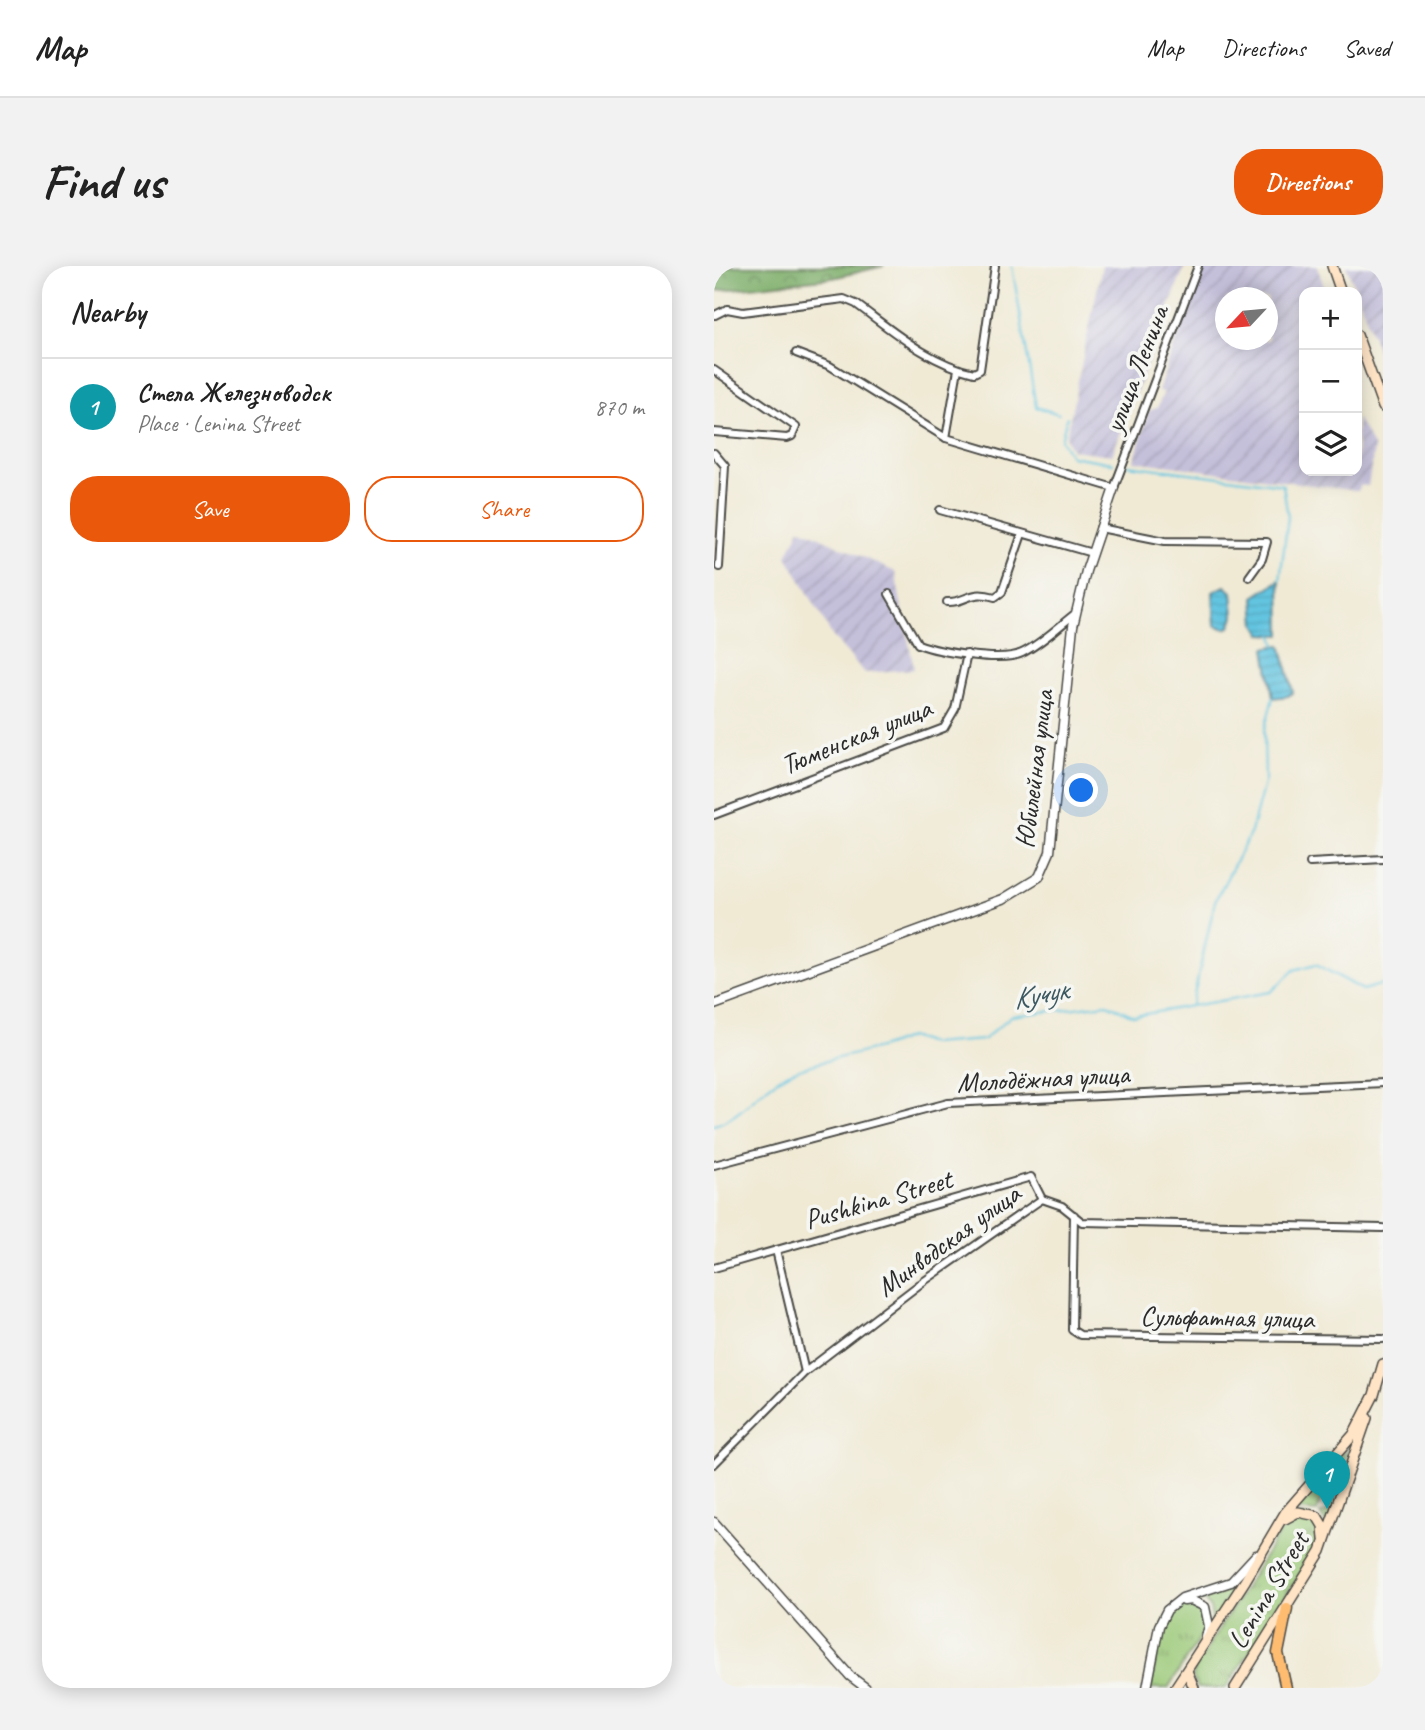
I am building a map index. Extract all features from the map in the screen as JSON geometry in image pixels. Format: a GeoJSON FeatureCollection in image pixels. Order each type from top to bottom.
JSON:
{"type":"FeatureCollection","features":[{"type":"Feature","properties":{"kind":"main road"},"geometry":{"type":"LineString","coordinates":[[1332,266],[1339,287]]}},
{"type":"Feature","properties":{"kind":"main road"},"geometry":{"type":"LineString","coordinates":[[1362,349],[1383,407]]}},
{"type":"Feature","properties":{"kind":"main road"},"geometry":{"type":"LineString","coordinates":[[1177,1688],[1277,1526],[1296,1499],[1344,1448],[1374,1395],[1383,1364]]}},
{"type":"Feature","properties":{"kind":"main road","name":"Lenina Street"},"geometry":{"type":"LineString","coordinates":[[1235,1688],[1321,1551],[1374,1395]]}},
{"type":"Feature","properties":{"kind":"main road"},"geometry":{"type":"LineString","coordinates":[[1277,1526],[1298,1513],[1317,1516],[1325,1535],[1321,1551]]}},
{"type":"Feature","properties":{"kind":"main road"},"geometry":{"type":"LineString","coordinates":[[1286,1688],[1278,1653],[1287,1608]]}},
{"type":"Feature","properties":{"kind":"main road"},"geometry":{"type":"LineString","coordinates":[[1185,1675],[1194,1688]]}},
{"type":"Feature","properties":{"kind":"street"},"geometry":{"type":"LineString","coordinates":[[715,315],[727,309],[743,312],[844,299],[856,304],[912,345],[958,369],[974,373],[980,370],[995,266]]}},
{"type":"Feature","properties":{"kind":"street","name":"улица Ленина"},"geometry":{"type":"LineString","coordinates":[[1114,488],[1198,266]]}},
{"type":"Feature","properties":{"kind":"street"},"geometry":{"type":"LineString","coordinates":[[796,353],[830,366],[946,438],[1114,488]]}},
{"type":"Feature","properties":{"kind":"street"},"geometry":{"type":"LineString","coordinates":[[946,438],[958,369]]}},
{"type":"Feature","properties":{"kind":"street"},"geometry":{"type":"LineString","coordinates":[[714,370],[795,425],[796,429],[787,438],[714,432]]}},
{"type":"Feature","properties":{"kind":"street"},"geometry":{"type":"LineString","coordinates":[[714,453],[725,466],[719,567]]}},
{"type":"Feature","properties":{"kind":"street","name":"Юбилейная улица"},"geometry":{"type":"LineString","coordinates":[[714,1005],[1003,898],[1039,877],[1050,852],[1076,613],[1114,488]]}},
{"type":"Feature","properties":{"kind":"street"},"geometry":{"type":"LineString","coordinates":[[940,510],[1092,554]]}},
{"type":"Feature","properties":{"kind":"street"},"geometry":{"type":"LineString","coordinates":[[1100,528],[1165,541],[1267,542],[1262,559],[1249,577]]}},
{"type":"Feature","properties":{"kind":"street"},"geometry":{"type":"LineString","coordinates":[[947,602],[976,593],[995,597],[1002,592],[1022,534]]}},
{"type":"Feature","properties":{"kind":"street"},"geometry":{"type":"LineString","coordinates":[[889,594],[918,644],[967,654],[1010,657],[1021,654],[1076,613]]}},
{"type":"Feature","properties":{"kind":"street","name":"Тюменская улица"},"geometry":{"type":"LineString","coordinates":[[714,815],[944,728],[955,709],[967,654]]}},
{"type":"Feature","properties":{"kind":"street"},"geometry":{"type":"LineString","coordinates":[[1310,863],[1383,859]]}},
{"type":"Feature","properties":{"kind":"street","name":"Молодёжная улица"},"geometry":{"type":"LineString","coordinates":[[714,1165],[948,1103],[1383,1083]]}},
{"type":"Feature","properties":{"kind":"street","name":"Pushkina Street"},"geometry":{"type":"LineString","coordinates":[[714,1268],[1031,1177],[1042,1199]]}},
{"type":"Feature","properties":{"kind":"street","name":"Минводская улица"},"geometry":{"type":"LineString","coordinates":[[714,1464],[805,1372],[920,1284],[1042,1199],[1062,1206],[1082,1222],[1383,1228]]}},
{"type":"Feature","properties":{"kind":"street","name":"Сульфатная улица"},"geometry":{"type":"LineString","coordinates":[[1074,1216],[1072,1330],[1080,1335],[1383,1339]]}},
{"type":"Feature","properties":{"kind":"street"},"geometry":{"type":"LineString","coordinates":[[776,1250],[805,1372]]}},
{"type":"Feature","properties":{"kind":"street"},"geometry":{"type":"LineString","coordinates":[[714,1522],[850,1676],[866,1688]]}},
{"type":"Feature","properties":{"kind":"street"},"geometry":{"type":"LineString","coordinates":[[1147,1688],[1159,1626],[1167,1609],[1174,1603],[1219,1588],[1239,1576],[1277,1526]]}},
{"type":"Feature","properties":{"kind":"street"},"geometry":{"type":"LineString","coordinates":[[1174,1603],[1191,1600],[1205,1607],[1209,1626],[1203,1647]]}},
{"type":"Feature","properties":{"kind":"shaded area"},"geometry":{"type":"Polygon","coordinates":[[[1102,266],[1185,266],[1112,455],[1072,450],[1066,438],[1102,266]]]}},
{"type":"Feature","properties":{"kind":"shaded area"},"geometry":{"type":"Polygon","coordinates":[[[1203,266],[1317,266],[1324,287],[1299,287],[1299,476],[1362,476],[1362,427],[1374,448],[1368,486],[1360,485],[1358,491],[1134,461],[1149,411],[1157,408],[1164,392],[1158,391],[1203,266]]]}},
{"type":"Feature","properties":{"kind":"shaded area"},"geometry":{"type":"Polygon","coordinates":[[[1346,266],[1383,266],[1383,366],[1362,306],[1362,287],[1355,287],[1346,266]]]}},
{"type":"Feature","properties":{"kind":"shaded area"},"geometry":{"type":"Polygon","coordinates":[[[800,528],[895,572],[914,669],[865,673],[833,637],[787,556],[800,528]]]}},
{"type":"Feature","properties":{"kind":"green space"},"geometry":{"type":"Polygon","coordinates":[[[714,266],[884,266],[833,278],[714,291],[714,266]]]}},
{"type":"Feature","properties":{"kind":"green space"},"geometry":{"type":"Polygon","coordinates":[[[1348,1448],[1328,1528],[1320,1514],[1328,1512],[1329,1505],[1324,1504],[1330,1489],[1324,1488],[1317,1512],[1294,1510],[1348,1448]]]}},
{"type":"Feature","properties":{"kind":"green space"},"geometry":{"type":"Polygon","coordinates":[[[1301,1515],[1312,1519],[1318,1525],[1318,1546],[1226,1688],[1197,1688],[1193,1677],[1196,1666],[1285,1524],[1301,1515]]]}},
{"type":"Feature","properties":{"kind":"green space"},"geometry":{"type":"Polygon","coordinates":[[[1239,1580],[1213,1623],[1210,1608],[1201,1595],[1239,1580]]]}},
{"type":"Feature","properties":{"kind":"green space"},"geometry":{"type":"Polygon","coordinates":[[[1185,1602],[1200,1607],[1205,1623],[1204,1631],[1168,1688],[1150,1688],[1162,1628],[1167,1617],[1185,1602]]]}},
{"type":"Feature","properties":{"kind":"water"},"geometry":{"type":"Polygon","coordinates":[[[1280,580],[1281,635],[1262,634],[1256,624],[1254,597],[1280,580]]]}},
{"type":"Feature","properties":{"kind":"water"},"geometry":{"type":"Polygon","coordinates":[[[1225,586],[1232,592],[1234,616],[1230,627],[1225,629],[1215,625],[1213,592],[1225,586]]]}},
{"type":"Feature","properties":{"kind":"water"},"geometry":{"type":"Polygon","coordinates":[[[1281,645],[1293,692],[1288,696],[1273,698],[1265,648],[1281,645]]]}},
{"type":"Feature","properties":{"kind":"waterway"},"geometry":{"type":"LineString","coordinates":[[1012,266],[1036,407],[1059,414]]}},
{"type":"Feature","properties":{"kind":"waterway"},"geometry":{"type":"LineString","coordinates":[[1067,417],[1061,440],[1071,456],[1113,463]]}},
{"type":"Feature","properties":{"kind":"waterway"},"geometry":{"type":"LineString","coordinates":[[1127,465],[1283,485],[1288,517],[1280,580]]}},
{"type":"Feature","properties":{"kind":"waterway"},"geometry":{"type":"LineString","coordinates":[[1273,635],[1276,646]]}},
{"type":"Feature","properties":{"kind":"waterway"},"geometry":{"type":"LineString","coordinates":[[1192,1004],[1215,901],[1251,832],[1265,780],[1264,731],[1273,698]]}},
{"type":"Feature","properties":{"kind":"waterway","name":"Кучук"},"geometry":{"type":"LineString","coordinates":[[714,1125],[734,1115],[769,1085],[789,1073],[909,1037],[931,1044],[983,1040],[1011,1016],[1107,1004],[1134,1016],[1271,992],[1294,970],[1316,964],[1363,990],[1383,984]]}},
{"type":"Feature","properties":{"kind":"place","name":"Стела Железноводск"},"geometry":{"type":"Point","coordinates":[1327,1509]}}]}
